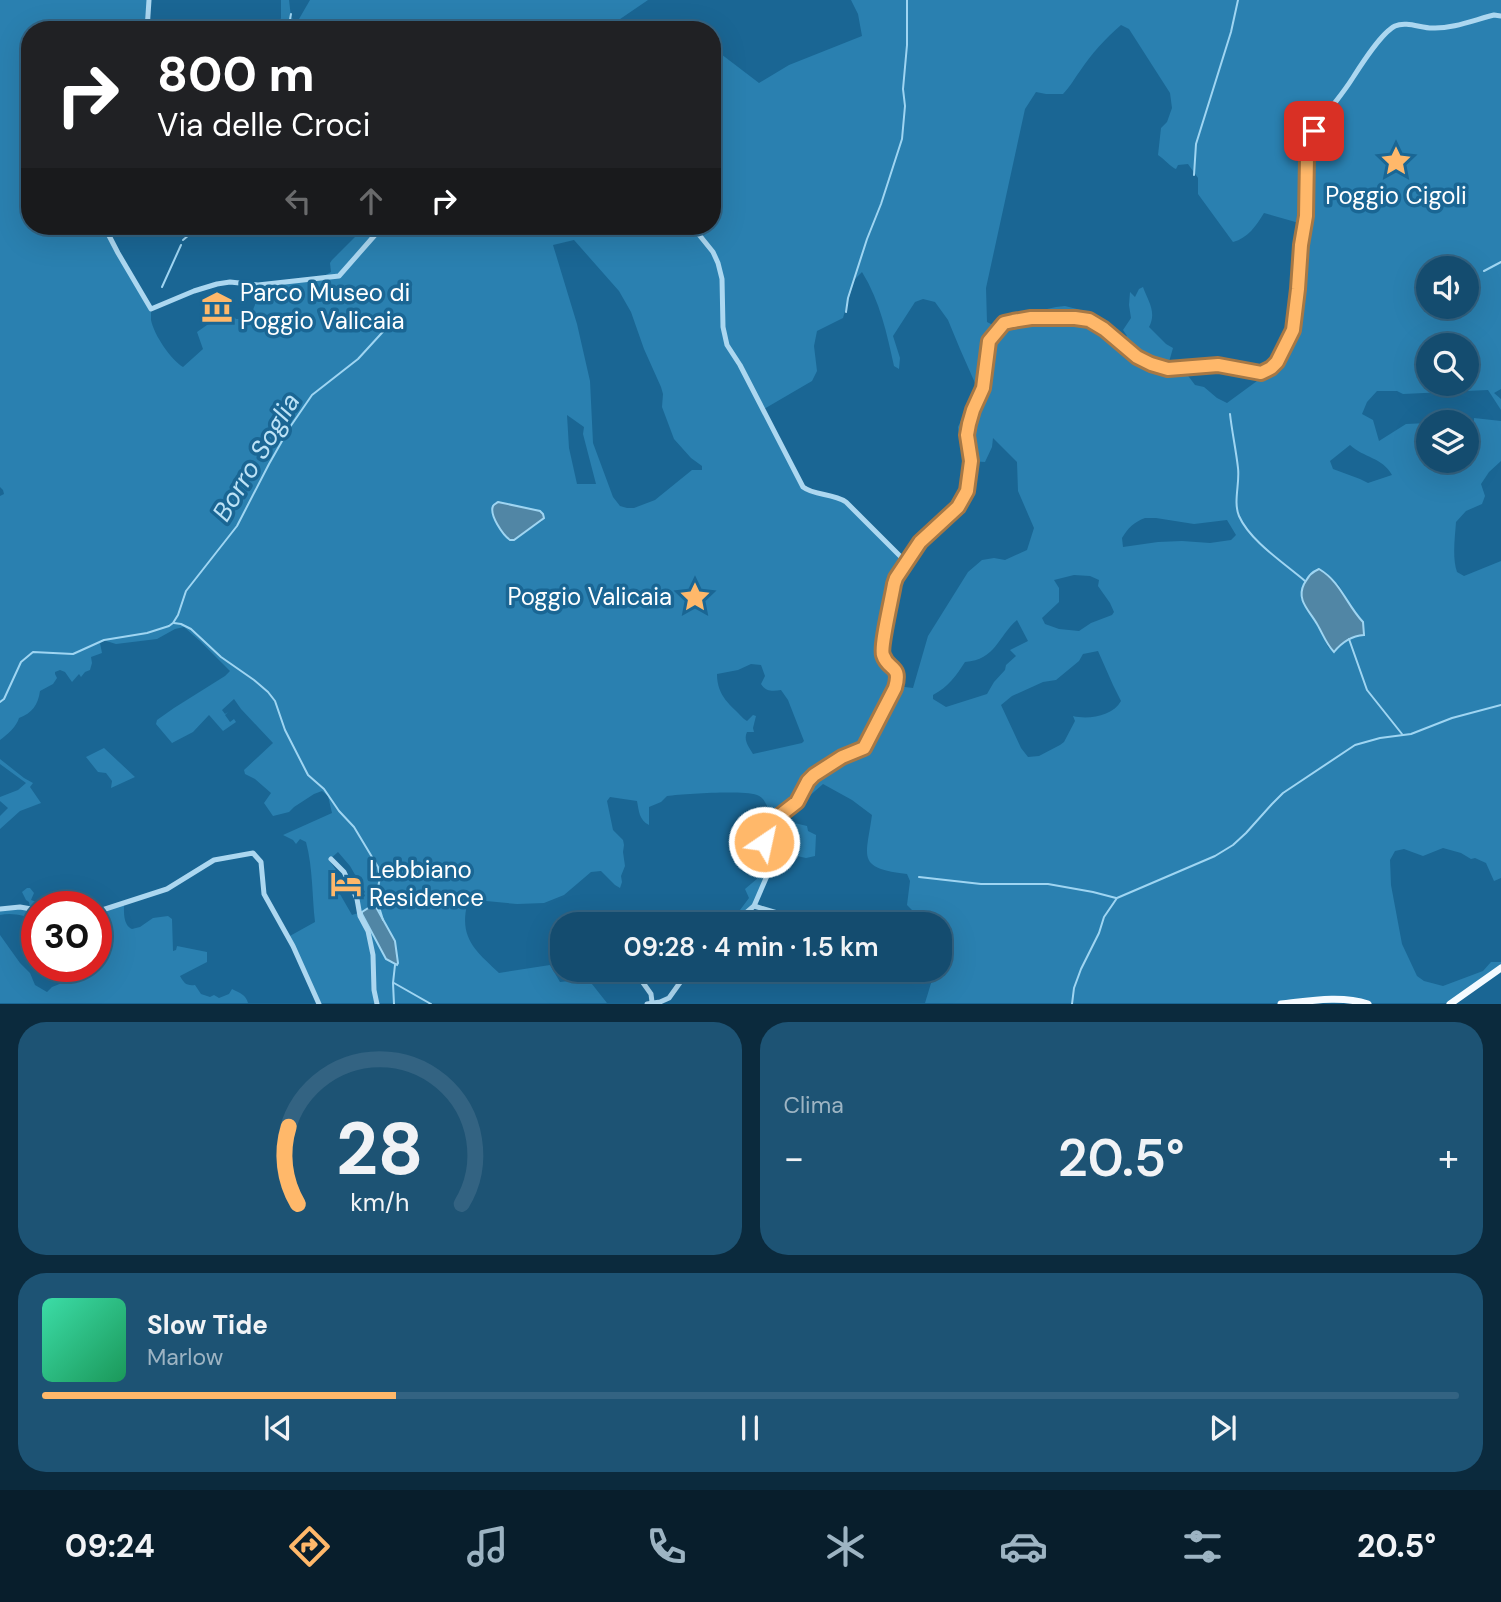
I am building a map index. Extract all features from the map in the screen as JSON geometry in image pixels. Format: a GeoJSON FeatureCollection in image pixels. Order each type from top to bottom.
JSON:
{"type":"FeatureCollection","features":[{"type":"Feature","properties":{"kind":"main road"},"geometry":{"type":"LineString","coordinates":[[1450,1003],[1501,968]]}},
{"type":"Feature","properties":{"kind":"main road"},"geometry":{"type":"LineString","coordinates":[[1281,1003],[1336,1000],[1368,1003]]}},
{"type":"Feature","properties":{"kind":"street"},"geometry":{"type":"LineString","coordinates":[[148,21],[149,0]]}},
{"type":"Feature","properties":{"kind":"street"},"geometry":{"type":"LineString","coordinates":[[747,912],[754,906],[772,863],[764,842],[769,826],[797,802],[814,775],[842,757],[864,748],[895,688],[897,674],[884,659],[882,648],[894,584],[920,542],[958,507],[967,491],[971,461],[967,435],[969,424],[983,388],[989,341],[1004,323],[1031,318],[1089,320],[1137,357],[1168,369],[1218,365],[1261,373],[1271,368],[1277,362],[1293,330],[1306,216],[1307,157],[1314,131],[1322,118],[1342,95],[1364,60],[1396,25],[1446,28],[1494,15],[1501,16]]}},
{"type":"Feature","properties":{"kind":"street"},"geometry":{"type":"LineString","coordinates":[[109,235],[152,309],[217,284],[230,282],[258,285],[340,276],[374,235]]}},
{"type":"Feature","properties":{"kind":"street"},"geometry":{"type":"LineString","coordinates":[[699,235],[718,263],[722,279],[723,327],[727,345],[746,376],[803,487],[846,502],[906,562]]}},
{"type":"Feature","properties":{"kind":"street"},"geometry":{"type":"LineString","coordinates":[[112,907],[167,889],[214,860],[253,853],[261,862],[264,894],[293,946],[319,1003]]}},
{"type":"Feature","properties":{"kind":"street"},"geometry":{"type":"LineString","coordinates":[[331,859],[344,872],[358,899],[360,916],[368,931],[373,954],[377,1003]]}},
{"type":"Feature","properties":{"kind":"street"},"geometry":{"type":"LineString","coordinates":[[0,909],[21,906]]}},
{"type":"Feature","properties":{"kind":"street"},"geometry":{"type":"LineString","coordinates":[[754,906],[774,912]]}},
{"type":"Feature","properties":{"kind":"street"},"geometry":{"type":"LineString","coordinates":[[642,982],[651,994],[650,1003],[669,998],[680,982]]}},
{"type":"Feature","properties":{"kind":"shaded area"},"geometry":{"type":"Polygon","coordinates":[[[0,0],[149,0],[151,21],[21,21],[21,235],[109,235],[151,309],[151,320],[159,340],[173,359],[183,367],[203,349],[197,332],[231,314],[236,319],[251,319],[258,285],[319,279],[331,272],[332,260],[357,235],[721,235],[721,54],[759,83],[789,65],[862,36],[858,14],[851,0],[1501,0],[1501,389],[1494,393],[1501,399],[1501,410],[1488,390],[1479,390],[1479,333],[1416,333],[1416,393],[1377,391],[1367,402],[1362,414],[1373,420],[1379,441],[1406,424],[1416,424],[1416,473],[1479,473],[1479,419],[1501,421],[1501,461],[1481,484],[1485,496],[1482,504],[1466,511],[1456,522],[1454,554],[1457,572],[1464,576],[1501,561],[1501,878],[1494,881],[1486,863],[1443,848],[1423,856],[1404,849],[1395,851],[1390,860],[1391,885],[1402,944],[1417,976],[1424,981],[1443,986],[1483,971],[1491,962],[1501,962],[1501,968],[1450,1003],[925,1003],[931,982],[952,982],[952,912],[914,912],[907,905],[910,881],[907,874],[879,868],[868,858],[872,815],[823,784],[782,820],[807,826],[808,831],[816,835],[815,856],[806,858],[775,851],[753,906],[746,912],[736,912],[749,898],[745,889],[758,878],[759,860],[751,840],[762,826],[760,823],[768,808],[761,797],[739,793],[667,796],[649,807],[649,825],[641,818],[637,801],[610,797],[607,801],[613,830],[623,840],[624,845],[625,866],[620,888],[601,871],[591,872],[564,895],[544,903],[486,901],[467,905],[465,917],[468,936],[477,951],[499,973],[550,965],[550,982],[590,982],[607,1003],[319,1003],[288,937],[315,922],[306,842],[300,839],[296,844],[283,835],[332,813],[328,796],[322,791],[289,812],[273,816],[264,803],[271,793],[245,774],[244,770],[273,743],[234,699],[222,710],[225,714],[228,712],[225,715],[230,722],[234,719],[236,722],[223,731],[209,715],[193,732],[172,743],[156,724],[157,720],[230,671],[184,627],[157,639],[116,644],[103,640],[100,643],[102,653],[91,657],[90,670],[81,677],[79,674],[72,682],[65,672],[55,672],[57,678],[53,684],[40,691],[34,708],[19,718],[9,733],[0,740],[0,496],[4,494],[0,487],[0,0]],[[1121,25],[1104,41],[1063,94],[1036,92],[1025,109],[986,288],[987,322],[999,328],[1004,323],[1031,318],[1029,313],[1065,306],[1087,312],[1124,338],[1127,336],[1123,330],[1131,318],[1130,292],[1135,297],[1143,287],[1152,311],[1149,327],[1173,348],[1169,362],[1183,369],[1195,385],[1204,387],[1227,403],[1257,381],[1261,373],[1271,368],[1293,330],[1300,261],[1292,259],[1295,230],[1299,223],[1264,213],[1255,227],[1233,242],[1198,194],[1198,178],[1188,164],[1178,165],[1176,169],[1158,155],[1161,128],[1167,122],[1172,108],[1170,93],[1129,29],[1121,25]],[[574,240],[553,245],[577,324],[590,381],[593,443],[613,497],[620,506],[634,508],[655,500],[692,470],[702,470],[702,466],[674,439],[662,407],[661,387],[631,312],[619,291],[574,240]],[[862,272],[854,280],[843,318],[817,331],[814,346],[817,371],[812,381],[764,409],[803,487],[838,497],[906,562],[894,585],[883,655],[894,668],[896,686],[913,688],[928,636],[968,572],[982,560],[1005,560],[1027,550],[1034,528],[1018,491],[1017,462],[993,438],[985,462],[970,461],[960,444],[958,427],[974,392],[975,383],[948,320],[935,302],[923,299],[915,302],[893,336],[900,358],[899,369],[894,366],[878,306],[862,272]],[[567,415],[569,448],[577,484],[596,484],[583,434],[584,427],[567,415]],[[1350,445],[1330,461],[1333,469],[1368,483],[1392,475],[1378,461],[1350,445]],[[513,506],[492,509],[499,527],[514,540],[542,521],[540,511],[513,506]],[[1145,518],[1134,523],[1122,538],[1123,547],[1158,542],[1210,543],[1231,540],[1236,535],[1227,520],[1194,524],[1145,518]],[[1310,573],[1301,590],[1301,598],[1328,647],[1334,652],[1346,640],[1357,635],[1363,622],[1338,584],[1310,573]],[[1074,575],[1054,580],[1059,588],[1059,602],[1042,618],[1045,624],[1079,631],[1114,612],[1098,586],[1099,580],[1090,576],[1074,575]],[[1017,620],[984,657],[965,662],[951,681],[933,695],[933,699],[946,707],[987,694],[1006,665],[1016,656],[1010,650],[1028,641],[1017,620]],[[1098,651],[1083,654],[1079,661],[1056,680],[1043,682],[1012,696],[1001,705],[1028,757],[1039,756],[1064,742],[1075,721],[1073,716],[1100,716],[1121,701],[1098,651]],[[751,664],[717,674],[719,689],[744,719],[747,721],[753,715],[756,716],[754,732],[747,732],[746,738],[753,754],[802,743],[804,741],[788,700],[781,690],[767,690],[761,684],[765,676],[761,665],[751,664]],[[338,852],[329,860],[336,870],[329,875],[352,915],[361,912],[358,896],[360,899],[365,896],[365,892],[350,866],[338,852]],[[374,905],[364,919],[386,959],[397,956],[395,941],[374,905]]]}},
{"type":"Feature","properties":{"kind":"shaded area"},"geometry":{"type":"Polygon","coordinates":[[[281,0],[289,0],[291,17],[294,20],[299,19],[310,0],[648,0],[617,21],[280,21],[281,0]]]}},
{"type":"Feature","properties":{"kind":"shaded area"},"geometry":{"type":"Polygon","coordinates":[[[498,502],[540,511],[544,518],[514,540],[510,540],[500,529],[493,514],[493,506],[498,502]]]}},
{"type":"Feature","properties":{"kind":"shaded area"},"geometry":{"type":"Polygon","coordinates":[[[1319,569],[1333,580],[1363,622],[1364,635],[1347,640],[1334,652],[1302,600],[1304,584],[1312,573],[1319,569]]]}},
{"type":"Feature","properties":{"kind":"shaded area"},"geometry":{"type":"Polygon","coordinates":[[[104,748],[135,777],[111,788],[112,781],[106,773],[98,772],[86,757],[104,748]]]}},
{"type":"Feature","properties":{"kind":"shaded area"},"geometry":{"type":"Polygon","coordinates":[[[0,759],[33,783],[30,787],[41,803],[20,811],[0,829],[0,816],[8,808],[0,801],[0,797],[18,790],[26,783],[0,764],[0,759]]]}},
{"type":"Feature","properties":{"kind":"shaded area"},"geometry":{"type":"Polygon","coordinates":[[[124,904],[126,921],[132,929],[153,918],[168,916],[172,919],[173,951],[177,946],[207,952],[207,962],[180,976],[186,984],[195,985],[201,994],[219,998],[229,994],[232,989],[244,996],[248,1003],[0,1003],[0,935],[21,964],[21,982],[34,982],[47,992],[64,982],[112,982],[112,907],[124,904]]]}},
{"type":"Feature","properties":{"kind":"shaded area"},"geometry":{"type":"Polygon","coordinates":[[[373,905],[395,941],[397,965],[386,959],[362,914],[373,905]]]}},
{"type":"Feature","properties":{"kind":"shaded area"},"geometry":{"type":"Polygon","coordinates":[[[21,908],[21,916],[0,915],[0,909],[21,908]]]}},
{"type":"Feature","properties":{"kind":"waterway"},"geometry":{"type":"LineString","coordinates":[[846,312],[867,239],[902,139],[907,0]]}},
{"type":"Feature","properties":{"kind":"waterway"},"geometry":{"type":"LineString","coordinates":[[1194,175],[1196,144],[1231,32],[1238,0]]}},
{"type":"Feature","properties":{"kind":"waterway"},"geometry":{"type":"LineString","coordinates":[[290,21],[291,14]]}},
{"type":"Feature","properties":{"kind":"waterway"},"geometry":{"type":"LineString","coordinates":[[183,240],[189,235]]}},
{"type":"Feature","properties":{"kind":"waterway"},"geometry":{"type":"LineString","coordinates":[[162,287],[181,245]]}},
{"type":"Feature","properties":{"kind":"waterway"},"geometry":{"type":"LineString","coordinates":[[1484,271],[1501,262]]}},
{"type":"Feature","properties":{"kind":"waterway","name":"Borro Soglia"},"geometry":{"type":"LineString","coordinates":[[0,702],[4,699],[21,662],[33,652],[73,654],[104,640],[147,633],[173,623],[186,591],[237,526],[290,427],[312,395],[358,359],[390,324]]}},
{"type":"Feature","properties":{"kind":"waterway"},"geometry":{"type":"LineString","coordinates":[[1230,414],[1238,468],[1239,516],[1259,543],[1305,581]]}},
{"type":"Feature","properties":{"kind":"waterway","name":"Borro Soglia"},"geometry":{"type":"LineString","coordinates":[[174,623],[191,629],[221,657],[254,680],[275,701],[285,730],[308,775],[324,789],[354,827],[378,867],[380,878],[376,897],[383,920]]}},
{"type":"Feature","properties":{"kind":"waterway"},"geometry":{"type":"LineString","coordinates":[[1349,639],[1367,690],[1402,734]]}},
{"type":"Feature","properties":{"kind":"waterway"},"geometry":{"type":"LineString","coordinates":[[1072,1004],[1081,969],[1104,917],[1117,898],[1215,856],[1233,845],[1283,793],[1355,745],[1411,734],[1452,718],[1501,705]]}},
{"type":"Feature","properties":{"kind":"waterway"},"geometry":{"type":"LineString","coordinates":[[919,877],[981,884],[1048,884],[1116,898]]}},
{"type":"Feature","properties":{"kind":"waterway","name":"Borro Soglia"},"geometry":{"type":"LineString","coordinates":[[394,1004],[395,965]]}},
{"type":"Feature","properties":{"kind":"waterway"},"geometry":{"type":"LineString","coordinates":[[394,983],[431,1004]]}},
{"type":"Feature","properties":{"kind":"place","name":"Poggio Cigoli"},"geometry":{"type":"Point","coordinates":[1396,161]}},
{"type":"Feature","properties":{"kind":"place","name":"Parco Museo di Poggio Valicaia"},"geometry":{"type":"Point","coordinates":[217,307]}},
{"type":"Feature","properties":{"kind":"place","name":"Poggio Valicaia"},"geometry":{"type":"Point","coordinates":[695,597]}},
{"type":"Feature","properties":{"kind":"place","name":"Lebbiano Residence"},"geometry":{"type":"Point","coordinates":[346,884]}},
{"type":"Feature","properties":{"kind":"route"},"geometry":{"type":"LineString","coordinates":[[764,842],[769,826],[797,802],[814,775],[842,757],[864,748],[895,688],[897,674],[884,659],[882,648],[894,584],[920,542],[958,507],[967,491],[971,461],[967,435],[973,410],[983,388],[991,337],[1004,323],[1031,318],[1075,318],[1089,320],[1137,357],[1168,369],[1218,365],[1261,373],[1271,368],[1277,362],[1293,330],[1295,320],[1306,216],[1307,157],[1314,131]]}}]}
